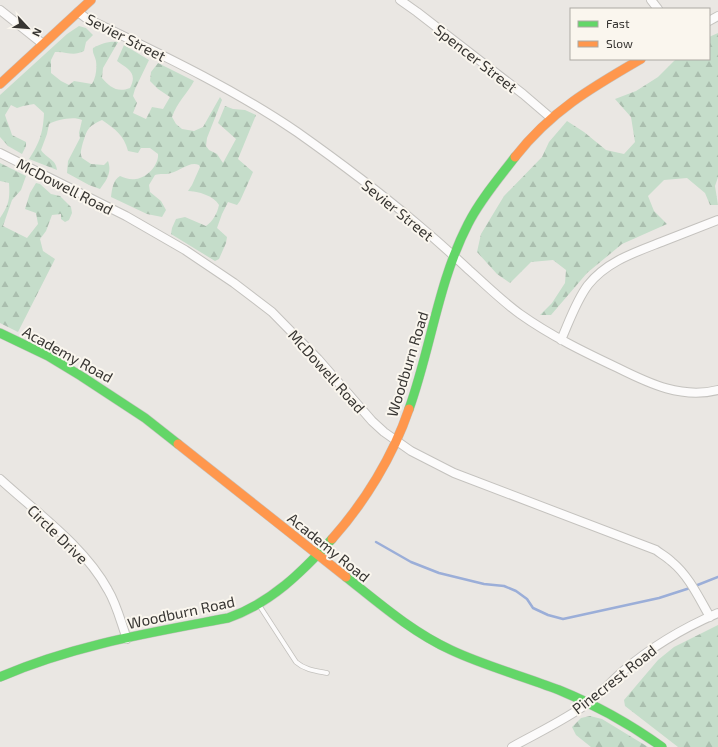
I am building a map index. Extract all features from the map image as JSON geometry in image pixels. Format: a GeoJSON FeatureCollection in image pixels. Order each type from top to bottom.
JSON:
{"type":"FeatureCollection","features":[{"type":"Feature","properties":{"kind":"street"},"geometry":{"type":"LineString","coordinates":[[0,84],[91,0]]}},
{"type":"Feature","properties":{"kind":"street","name":"Spencer Street"},"geometry":{"type":"LineString","coordinates":[[400,0],[418,12],[518,90],[551,118]]}},
{"type":"Feature","properties":{"kind":"street"},"geometry":{"type":"LineString","coordinates":[[651,0],[657,8]]}},
{"type":"Feature","properties":{"kind":"street"},"geometry":{"type":"LineString","coordinates":[[0,10],[43,44]]}},
{"type":"Feature","properties":{"kind":"street","name":"Sevier Street"},"geometry":{"type":"LineString","coordinates":[[78,12],[86,18],[213,81],[268,113],[339,162],[415,222],[454,255],[507,304],[561,340],[626,373],[663,388],[675,391],[700,393],[718,390]]}},
{"type":"Feature","properties":{"kind":"street","name":"Woodburn Road"},"geometry":{"type":"LineString","coordinates":[[0,677],[35,663],[84,648],[242,614],[286,585],[318,556],[337,534],[371,487],[396,441],[417,386],[454,255],[469,223],[482,202],[526,144],[551,118],[586,92],[639,60]]}},
{"type":"Feature","properties":{"kind":"street","name":"McDowell Road"},"geometry":{"type":"LineString","coordinates":[[0,153],[126,216],[185,250],[251,295],[272,312],[297,336],[372,421],[384,432],[411,451],[454,473],[656,550],[681,571],[710,617]]}},
{"type":"Feature","properties":{"kind":"street"},"geometry":{"type":"LineString","coordinates":[[561,340],[581,295],[589,284],[603,270],[614,262],[635,252],[718,220]]}},
{"type":"Feature","properties":{"kind":"street","name":"Academy Road"},"geometry":{"type":"LineString","coordinates":[[0,333],[48,356],[135,410],[390,614],[426,638],[466,657],[557,690],[588,703],[627,723],[662,747]]}},
{"type":"Feature","properties":{"kind":"street","name":"Circle Drive"},"geometry":{"type":"LineString","coordinates":[[0,479],[75,546],[87,559],[109,592],[127,639]]}},
{"type":"Feature","properties":{"kind":"street","name":"Pinecrest Road"},"geometry":{"type":"LineString","coordinates":[[512,747],[588,703],[622,672],[646,653],[680,631],[718,613]]}},
{"type":"Feature","properties":{"kind":"lane"},"geometry":{"type":"LineString","coordinates":[[259,604],[296,662],[301,667],[327,673]]}},
{"type":"Feature","properties":{"kind":"green space"},"geometry":{"type":"Polygon","coordinates":[[[79,26],[86,28],[93,35],[86,42],[84,51],[76,54],[55,52],[51,60],[51,73],[69,85],[74,81],[92,84],[96,67],[93,48],[105,43],[118,42],[103,68],[102,78],[114,88],[121,90],[130,88],[133,79],[131,72],[117,61],[124,45],[149,60],[133,96],[137,103],[133,113],[146,119],[152,107],[163,109],[170,97],[158,89],[150,81],[151,72],[158,63],[194,81],[172,117],[176,124],[182,129],[194,131],[203,127],[220,97],[222,100],[207,138],[206,146],[209,150],[217,154],[223,163],[236,139],[218,123],[225,106],[233,109],[245,110],[256,115],[238,159],[253,172],[240,201],[237,205],[228,202],[222,214],[217,228],[227,237],[219,259],[215,261],[171,234],[176,219],[185,217],[206,226],[213,220],[217,211],[219,205],[213,199],[201,193],[188,191],[200,167],[199,165],[192,164],[169,174],[155,175],[149,185],[150,192],[161,201],[166,210],[162,217],[147,214],[111,197],[113,185],[120,176],[128,179],[134,179],[148,174],[157,162],[158,154],[150,148],[141,148],[138,153],[128,151],[121,137],[115,130],[102,120],[90,127],[88,130],[81,152],[82,158],[91,164],[104,165],[108,161],[108,176],[100,189],[67,173],[68,161],[80,138],[79,133],[82,120],[74,118],[65,119],[49,124],[41,150],[55,163],[57,170],[29,159],[42,132],[44,120],[44,113],[34,104],[17,108],[11,105],[5,115],[12,135],[26,142],[26,146],[22,154],[8,146],[0,137],[0,95],[67,34],[79,26]]]}},
{"type":"Feature","properties":{"kind":"green space"},"geometry":{"type":"Polygon","coordinates":[[[718,33],[718,177],[715,186],[718,205],[710,205],[705,193],[687,178],[664,180],[648,196],[654,211],[667,224],[622,244],[587,273],[551,315],[540,315],[552,303],[565,283],[566,270],[553,260],[531,262],[510,283],[497,274],[477,252],[481,234],[504,196],[542,157],[549,142],[567,121],[584,132],[606,150],[624,154],[635,142],[631,117],[615,99],[636,91],[658,77],[675,60],[710,60],[710,37],[718,33]]]}},
{"type":"Feature","properties":{"kind":"green space"},"geometry":{"type":"Polygon","coordinates":[[[0,163],[26,176],[21,190],[12,200],[3,226],[27,238],[38,224],[36,213],[25,209],[30,193],[36,183],[40,184],[51,194],[60,196],[71,207],[72,213],[69,220],[65,222],[61,219],[61,214],[52,215],[46,231],[40,239],[43,251],[55,259],[18,332],[0,323],[0,218],[8,202],[9,183],[0,181],[0,163]]]}},
{"type":"Feature","properties":{"kind":"green space"},"geometry":{"type":"Polygon","coordinates":[[[718,625],[718,747],[678,747],[625,706],[624,700],[658,660],[674,647],[718,625]]]}},
{"type":"Feature","properties":{"kind":"green space"},"geometry":{"type":"Polygon","coordinates":[[[590,716],[602,719],[648,747],[591,747],[576,735],[572,727],[581,718],[590,716]]]}},
{"type":"Feature","properties":{"kind":"waterway"},"geometry":{"type":"LineString","coordinates":[[376,542],[411,562],[439,573],[484,584],[504,586],[516,591],[527,599],[533,608],[548,615],[563,619],[659,598],[690,588]]}},
{"type":"Feature","properties":{"kind":"waterway"},"geometry":{"type":"LineString","coordinates":[[695,586],[718,577]]}},
{"type":"Feature","properties":{"kind":"traffic: fast"},"geometry":{"type":"LineString","coordinates":[[409,409],[417,386],[442,292],[458,246],[478,206],[515,157]]}},
{"type":"Feature","properties":{"kind":"traffic: fast"},"geometry":{"type":"LineString","coordinates":[[0,333],[48,356],[81,376],[145,418],[178,444]]}},
{"type":"Feature","properties":{"kind":"traffic: fast"},"geometry":{"type":"LineString","coordinates":[[0,677],[56,656],[84,648],[228,618],[244,612],[272,595],[285,585],[297,575],[332,539]]}},
{"type":"Feature","properties":{"kind":"traffic: fast"},"geometry":{"type":"LineString","coordinates":[[346,577],[397,617],[437,643],[477,661],[559,690],[586,702],[638,730],[662,747]]}},
{"type":"Feature","properties":{"kind":"traffic: slow"},"geometry":{"type":"LineString","coordinates":[[0,84],[91,0]]}},
{"type":"Feature","properties":{"kind":"traffic: slow"},"geometry":{"type":"LineString","coordinates":[[515,157],[543,126],[558,113],[605,80],[639,60]]}},
{"type":"Feature","properties":{"kind":"traffic: slow"},"geometry":{"type":"LineString","coordinates":[[332,539],[356,510],[377,478],[395,444],[409,409]]}},
{"type":"Feature","properties":{"kind":"traffic: slow"},"geometry":{"type":"LineString","coordinates":[[178,444],[346,577]]}}]}
